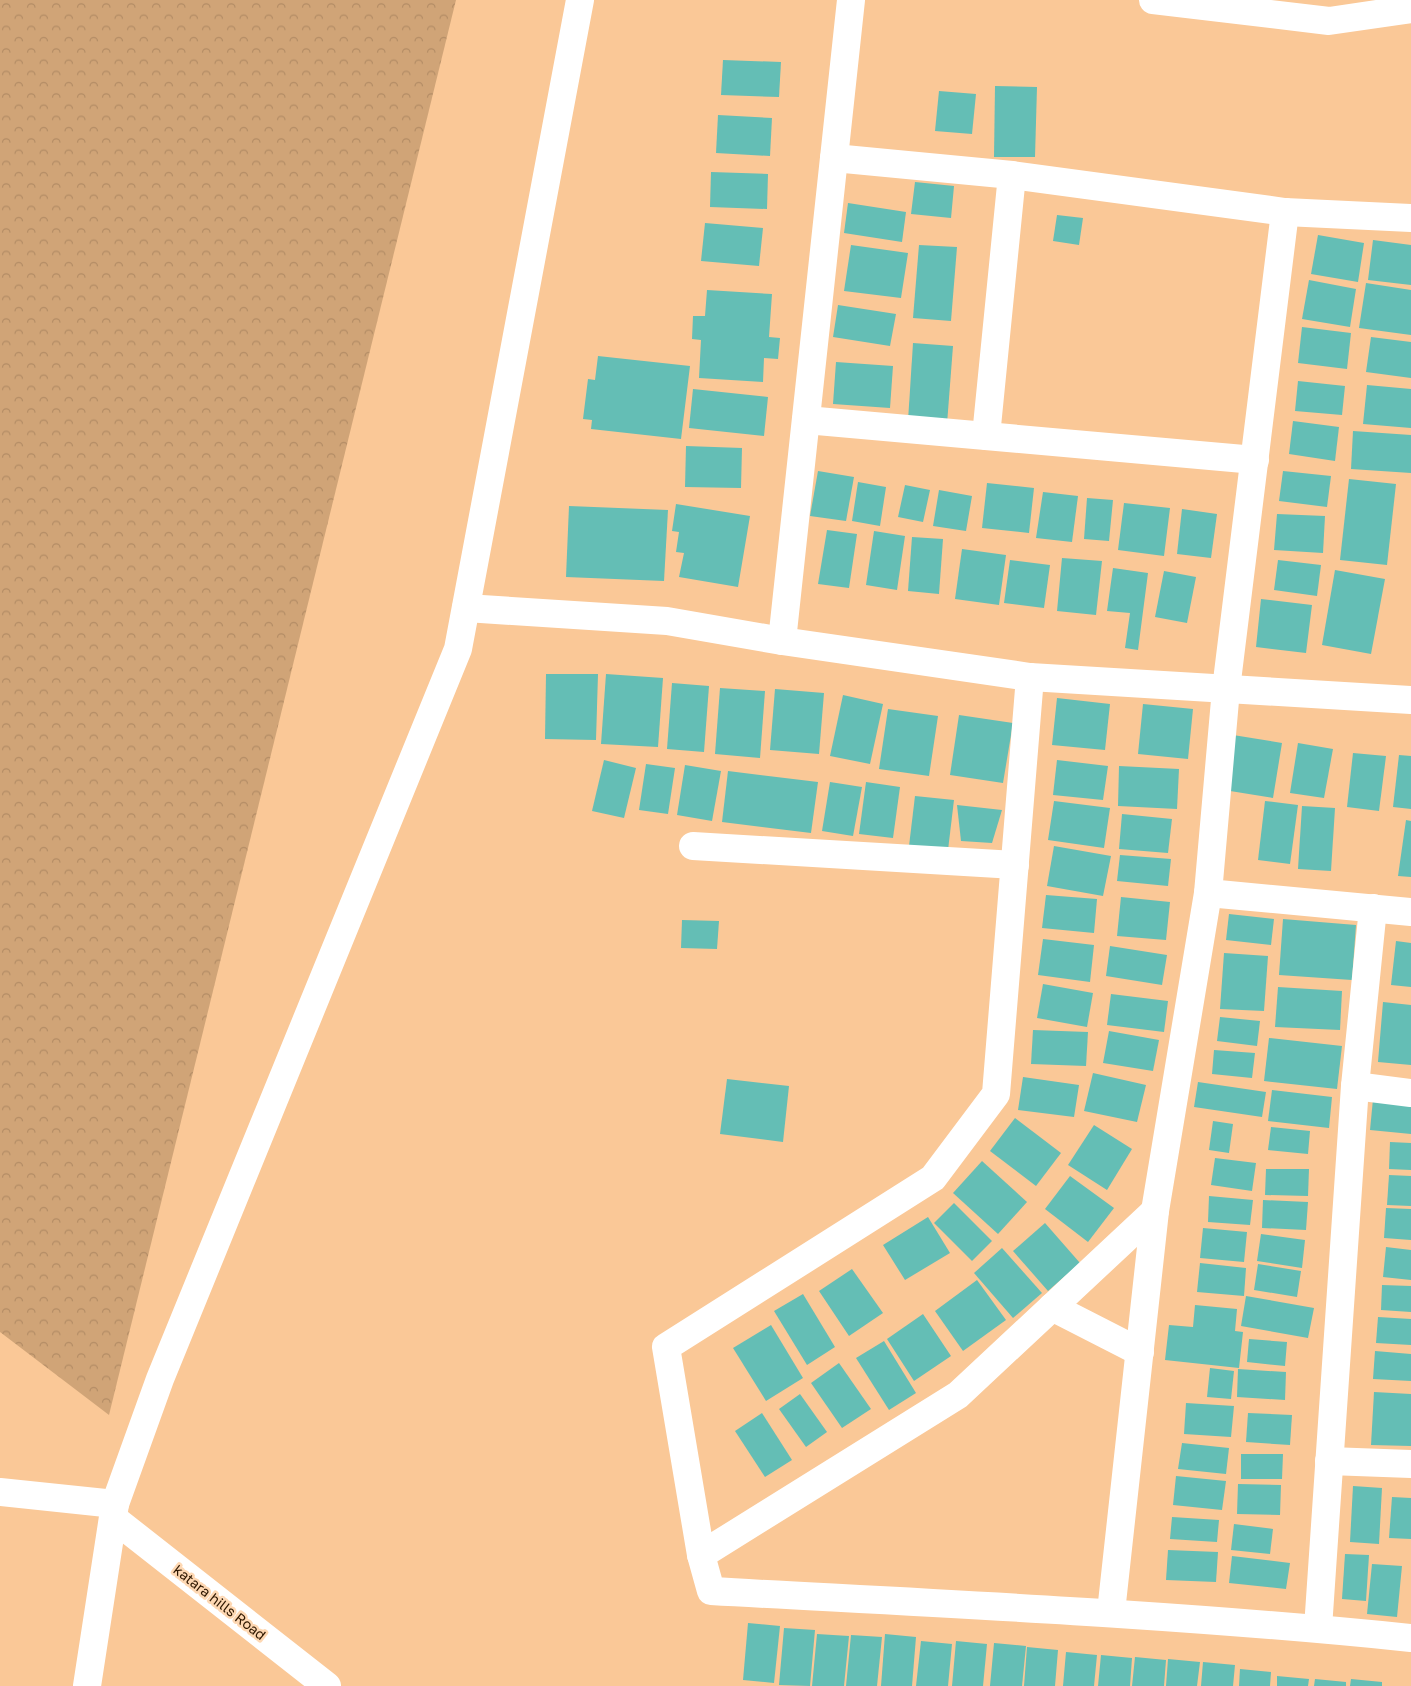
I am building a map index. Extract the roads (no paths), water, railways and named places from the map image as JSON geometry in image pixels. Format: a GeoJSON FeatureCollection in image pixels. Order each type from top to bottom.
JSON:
{"type":"FeatureCollection","features":[{"type":"Feature","properties":{"kind":"street"},"geometry":{"type":"LineString","coordinates":[[87,1686],[114,1511],[160,1379],[458,649],[580,0]]}},
{"type":"Feature","properties":{"kind":"street"},"geometry":{"type":"LineString","coordinates":[[782,640],[851,0]]}},
{"type":"Feature","properties":{"kind":"street"},"geometry":{"type":"LineString","coordinates":[[1153,0],[1330,10],[1411,9]]}},
{"type":"Feature","properties":{"kind":"street"},"geometry":{"type":"LineString","coordinates":[[834,158],[1012,175],[1285,212],[1411,218]]}},
{"type":"Feature","properties":{"kind":"street"},"geometry":{"type":"LineString","coordinates":[[986,436],[1012,175]]}},
{"type":"Feature","properties":{"kind":"street"},"geometry":{"type":"LineString","coordinates":[[1111,1612],[1155,1210],[1208,893],[1226,689],[1285,212]]}},
{"type":"Feature","properties":{"kind":"street"},"geometry":{"type":"LineString","coordinates":[[806,420],[1255,460]]}},
{"type":"Feature","properties":{"kind":"street"},"geometry":{"type":"LineString","coordinates":[[466,608],[667,621],[1030,677],[1411,700],[1411,695]]}},
{"type":"Feature","properties":{"kind":"street"},"geometry":{"type":"LineString","coordinates":[[1030,677],[996,1094],[933,1178],[666,1347],[701,1555],[711,1591],[1111,1612],[1318,1628],[1411,1638]]}},
{"type":"Feature","properties":{"kind":"street"},"geometry":{"type":"LineString","coordinates":[[694,846],[1015,864]]}},
{"type":"Feature","properties":{"kind":"street"},"geometry":{"type":"LineString","coordinates":[[1208,893],[1411,912]]}},
{"type":"Feature","properties":{"kind":"street"},"geometry":{"type":"LineString","coordinates":[[1318,1628],[1355,1086],[1373,908]]}},
{"type":"Feature","properties":{"kind":"street"},"geometry":{"type":"LineString","coordinates":[[1355,1086],[1411,1093]]}},
{"type":"Feature","properties":{"kind":"street"},"geometry":{"type":"LineString","coordinates":[[701,1555],[958,1395],[1155,1210]]}},
{"type":"Feature","properties":{"kind":"street"},"geometry":{"type":"LineString","coordinates":[[1052,1307],[1140,1352]]}},
{"type":"Feature","properties":{"kind":"street"},"geometry":{"type":"LineString","coordinates":[[1329,1461],[1411,1464]]}},
{"type":"Feature","properties":{"kind":"street"},"geometry":{"type":"LineString","coordinates":[[0,1492],[114,1511]]}},
{"type":"Feature","properties":{"kind":"street","name":"katara hills Road"},"geometry":{"type":"LineString","coordinates":[[114,1511],[327,1686]]}}]}
